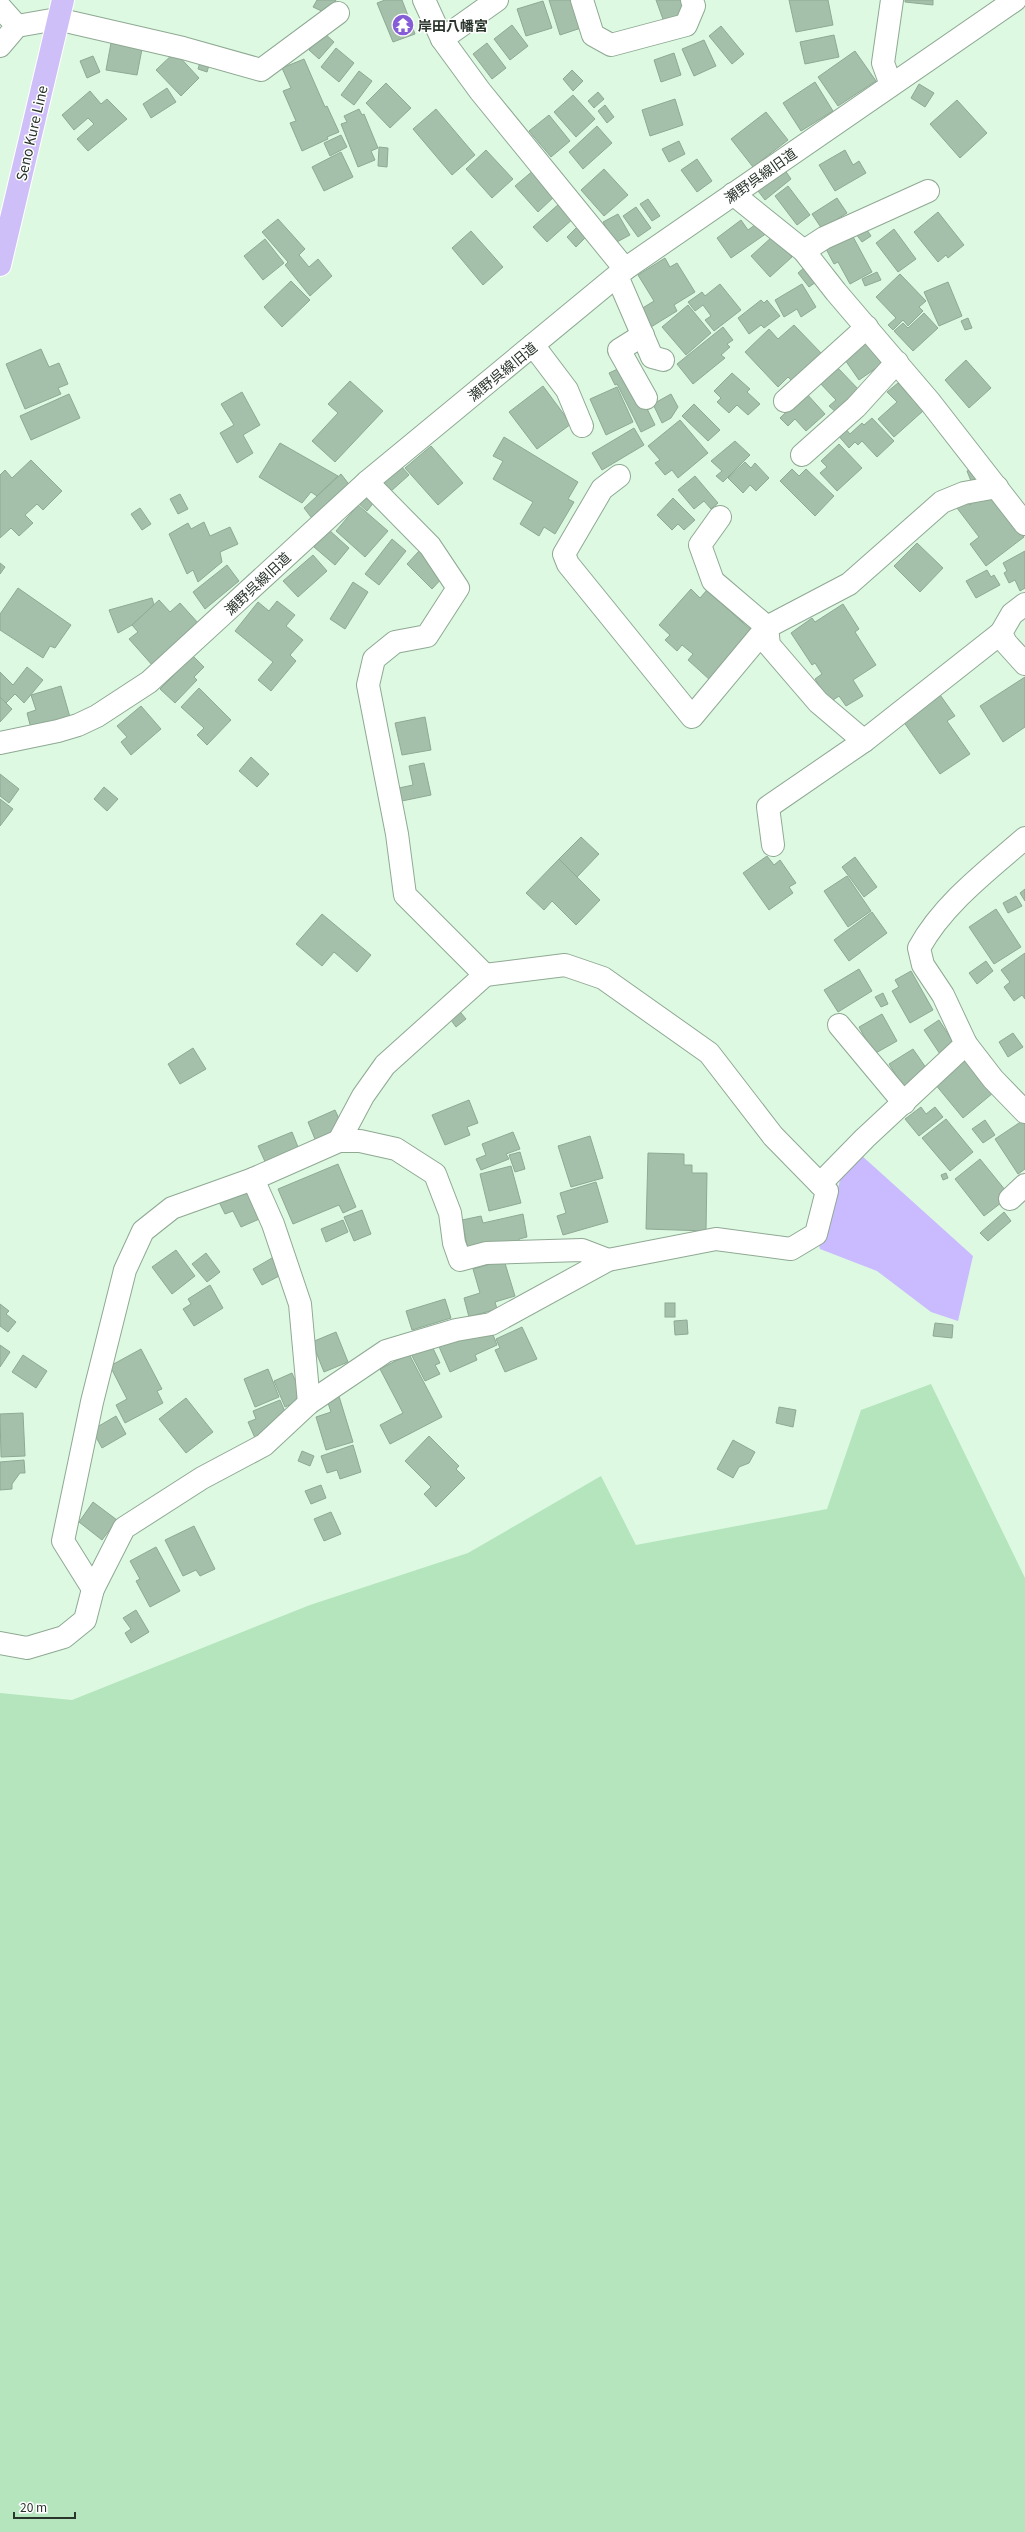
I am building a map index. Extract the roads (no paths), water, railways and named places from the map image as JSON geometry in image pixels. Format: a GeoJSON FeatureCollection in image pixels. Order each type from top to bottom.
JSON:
{"type":"FeatureCollection","features":[{"type":"Feature","properties":{"kind":"main road","name":"Seno Kure Line"},"geometry":{"type":"LineString","coordinates":[[0,266],[60,10]]}},
{"type":"Feature","properties":{"kind":"street"},"geometry":{"type":"LineString","coordinates":[[424,0],[442,39],[480,91],[621,273],[652,357],[662,360]]}},
{"type":"Feature","properties":{"kind":"street"},"geometry":{"type":"LineString","coordinates":[[442,39],[497,0]]}},
{"type":"Feature","properties":{"kind":"street"},"geometry":{"type":"LineString","coordinates":[[582,0],[593,35],[611,45],[686,24],[694,6],[692,0]]}},
{"type":"Feature","properties":{"kind":"street"},"geometry":{"type":"LineString","coordinates":[[891,85],[883,63],[892,0]]}},
{"type":"Feature","properties":{"kind":"street","name":"瀬野呉線旧道"},"geometry":{"type":"LineString","coordinates":[[0,743],[58,731],[78,725],[97,716],[149,682],[367,482],[621,273],[732,194],[1015,0]]}},
{"type":"Feature","properties":{"kind":"street"},"geometry":{"type":"LineString","coordinates":[[0,7],[17,26]]}},
{"type":"Feature","properties":{"kind":"street"},"geometry":{"type":"LineString","coordinates":[[0,46],[17,26],[60,10],[183,48],[261,70],[338,13]]}},
{"type":"Feature","properties":{"kind":"street"},"geometry":{"type":"LineString","coordinates":[[804,251],[824,238],[928,191]]}},
{"type":"Feature","properties":{"kind":"street"},"geometry":{"type":"LineString","coordinates":[[732,194],[804,251],[897,362],[1025,524]]}},
{"type":"Feature","properties":{"kind":"street"},"geometry":{"type":"LineString","coordinates":[[785,401],[867,327]]}},
{"type":"Feature","properties":{"kind":"street"},"geometry":{"type":"LineString","coordinates":[[643,335],[619,350],[646,398]]}},
{"type":"Feature","properties":{"kind":"street"},"geometry":{"type":"LineString","coordinates":[[533,345],[567,390],[582,426]]}},
{"type":"Feature","properties":{"kind":"street"},"geometry":{"type":"LineString","coordinates":[[802,455],[856,407],[897,362]]}},
{"type":"Feature","properties":{"kind":"street"},"geometry":{"type":"LineString","coordinates":[[619,476],[602,489],[564,554],[568,564],[692,717],[766,627],[849,584],[942,502],[964,493],[997,487]]}},
{"type":"Feature","properties":{"kind":"street"},"geometry":{"type":"LineString","coordinates":[[367,482],[430,546],[458,588],[428,636],[395,642],[374,659],[368,685],[397,834],[405,895],[485,975]]}},
{"type":"Feature","properties":{"kind":"street"},"geometry":{"type":"LineString","coordinates":[[720,517],[700,545],[713,581],[766,627],[770,645],[818,702],[864,741]]}},
{"type":"Feature","properties":{"kind":"street"},"geometry":{"type":"LineString","coordinates":[[772,845],[768,808],[864,741],[1001,633],[1012,614],[1025,604]]}},
{"type":"Feature","properties":{"kind":"street"},"geometry":{"type":"LineString","coordinates":[[1001,633],[1006,643],[1025,664]]}},
{"type":"Feature","properties":{"kind":"street"},"geometry":{"type":"LineString","coordinates":[[1025,838],[967,889],[929,929],[918,948],[923,965],[943,995],[966,1044],[993,1079],[1025,1112]]}},
{"type":"Feature","properties":{"kind":"street"},"geometry":{"type":"LineString","coordinates":[[0,1643],[27,1648],[64,1637],[86,1620],[93,1589],[124,1528],[202,1478],[264,1445],[309,1403],[386,1351],[456,1330],[491,1324],[608,1260],[716,1239],[791,1249],[816,1234],[827,1191],[773,1136],[709,1054],[603,978],[565,965],[485,975],[385,1065],[363,1096],[339,1141]]}},
{"type":"Feature","properties":{"kind":"street"},"geometry":{"type":"LineString","coordinates":[[839,1025],[904,1103]]}},
{"type":"Feature","properties":{"kind":"street"},"geometry":{"type":"LineString","coordinates":[[820,1184],[865,1138],[966,1044]]}},
{"type":"Feature","properties":{"kind":"street"},"geometry":{"type":"LineString","coordinates":[[93,1589],[63,1541],[92,1402],[125,1270],[143,1231],[172,1208],[253,1179],[339,1141],[360,1141],[396,1148],[435,1174],[450,1213],[454,1243],[460,1260],[486,1253],[582,1250],[608,1260]]}},
{"type":"Feature","properties":{"kind":"street"},"geometry":{"type":"LineString","coordinates":[[253,1179],[274,1224],[300,1304],[309,1403]]}},
{"type":"Feature","properties":{"kind":"place","name":"岸田八幡宮"},"geometry":{"type":"Point","coordinates":[403,25]}}]}
